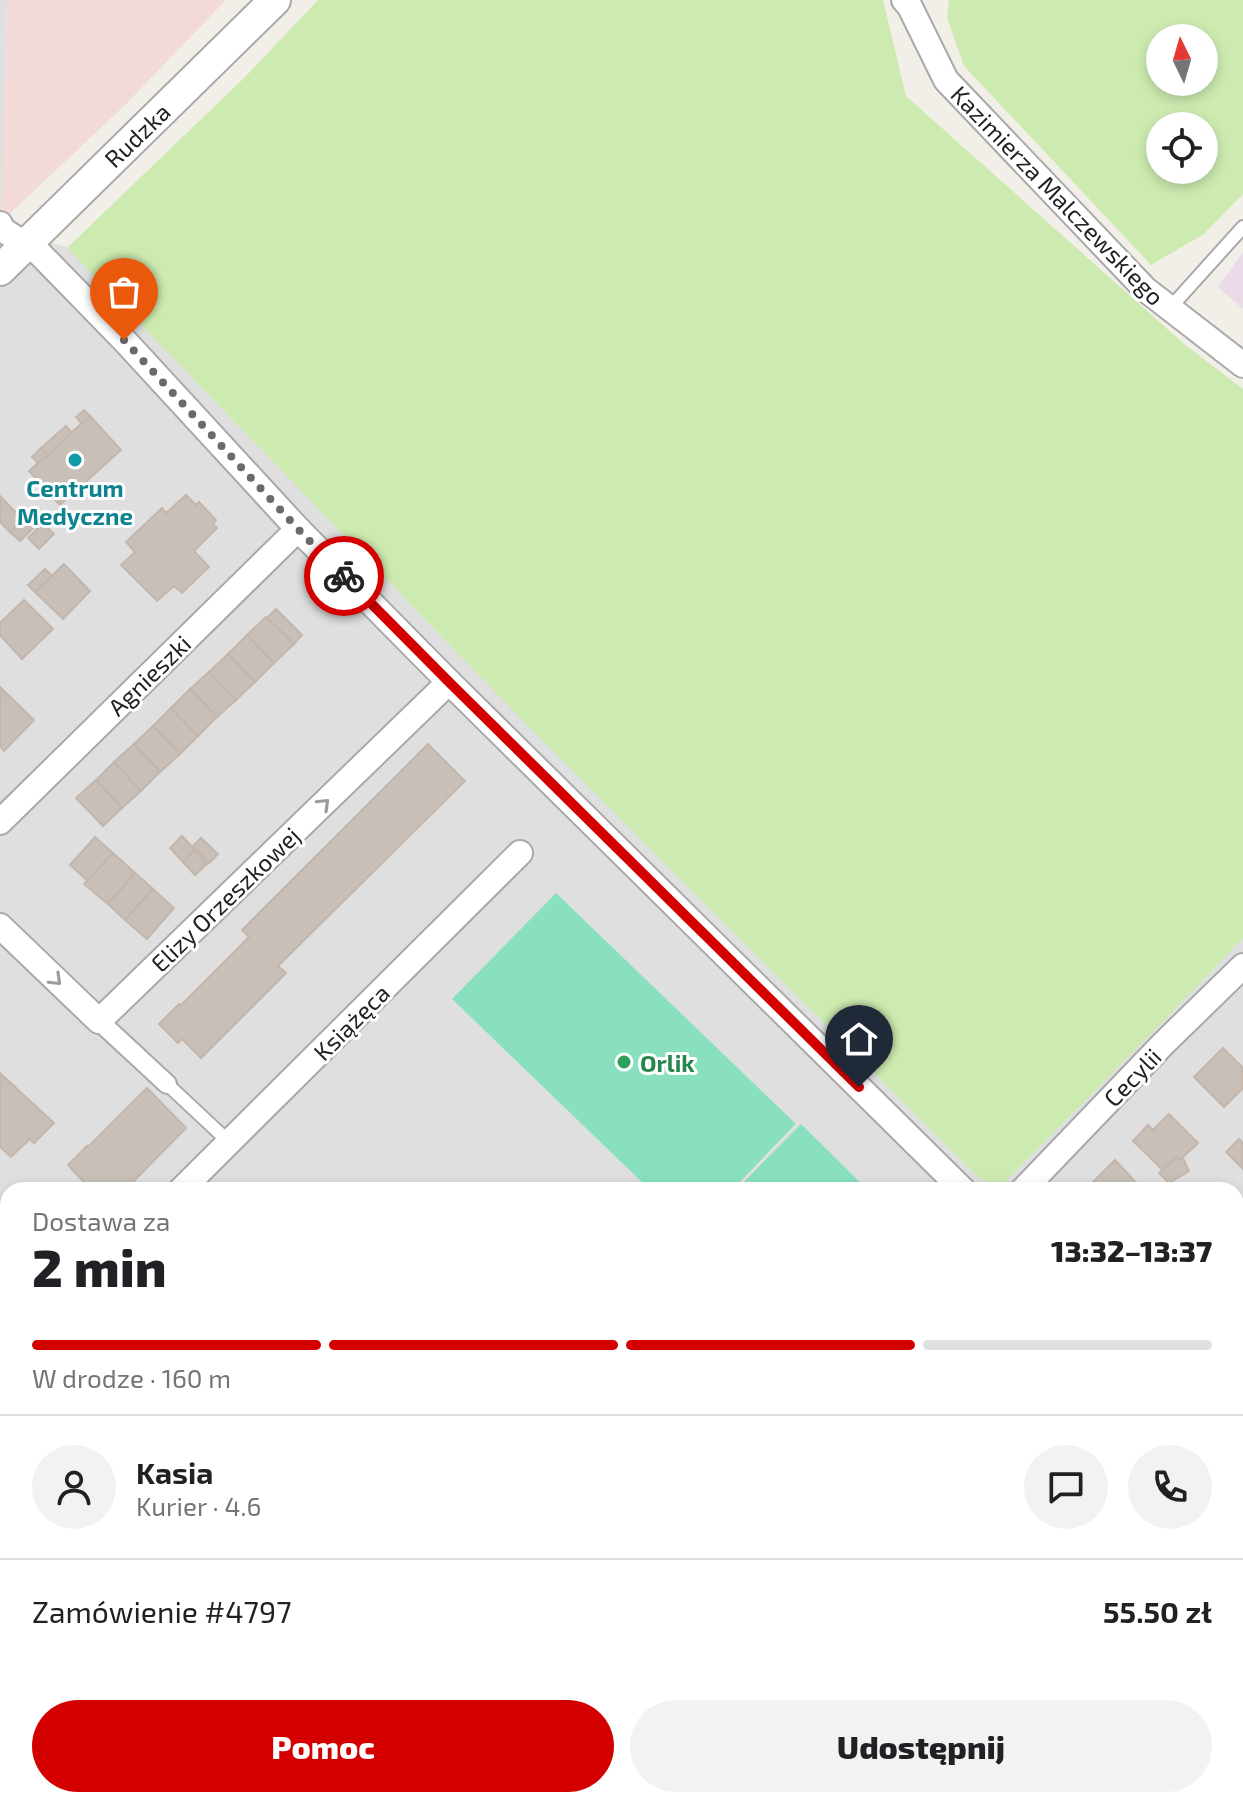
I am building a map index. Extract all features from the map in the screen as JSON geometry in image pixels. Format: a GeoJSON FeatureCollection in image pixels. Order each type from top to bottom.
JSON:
{"type":"FeatureCollection","features":[{"type":"Feature","properties":{"kind":"street","name":"Rudzka"},"geometry":{"type":"LineString","coordinates":[[0,270],[275,0]]}},
{"type":"Feature","properties":{"kind":"street","name":"Kazimierza Malczewskiego"},"geometry":{"type":"LineString","coordinates":[[904,0],[946,80],[1145,289],[1243,365]]}},
{"type":"Feature","properties":{"kind":"street"},"geometry":{"type":"LineString","coordinates":[[0,224],[3,230],[39,253],[124,340],[298,529],[955,1182]]}},
{"type":"Feature","properties":{"kind":"street","name":"Agnieszki"},"geometry":{"type":"LineString","coordinates":[[0,822],[298,529]]}},
{"type":"Feature","properties":{"kind":"street","name":"Elizy Orzeszkowej"},"geometry":{"type":"LineString","coordinates":[[99,1021],[449,682]]}},
{"type":"Feature","properties":{"kind":"street","name":"Książęca"},"geometry":{"type":"LineString","coordinates":[[189,1182],[520,853]]}},
{"type":"Feature","properties":{"kind":"street"},"geometry":{"type":"LineString","coordinates":[[0,926],[167,1084]]}},
{"type":"Feature","properties":{"kind":"street","name":"Cecylii"},"geometry":{"type":"LineString","coordinates":[[1031,1182],[1243,966]]}},
{"type":"Feature","properties":{"kind":"lane"},"geometry":{"type":"LineString","coordinates":[[1170,308],[1243,227]]}},
{"type":"Feature","properties":{"kind":"lane"},"geometry":{"type":"LineString","coordinates":[[167,1084],[229,1142]]}},
{"type":"Feature","properties":{"kind":"shaded area"},"geometry":{"type":"Polygon","coordinates":[[[0,0],[7,0],[3,230],[89,253],[995,1182],[740,1182],[796,1125],[453,1000],[642,1182],[0,1182],[0,0]]]}},
{"type":"Feature","properties":{"kind":"shaded area"},"geometry":{"type":"Polygon","coordinates":[[[7,0],[226,0],[125,105],[1,222],[7,0]]]}},
{"type":"Feature","properties":{"kind":"shaded area"},"geometry":{"type":"Polygon","coordinates":[[[1243,252],[1243,309],[1218,287],[1243,252]]]}},
{"type":"Feature","properties":{"kind":"shaded area"},"geometry":{"type":"Polygon","coordinates":[[[1243,938],[1243,1182],[1005,1182],[1243,938]]]}},
{"type":"Feature","properties":{"kind":"green space"},"geometry":{"type":"Polygon","coordinates":[[[318,0],[883,0],[906,96],[1183,343],[1243,389],[1243,938],[1005,1182],[989,1182],[978,1177],[526,724],[67,248],[245,77],[318,0]]]}},
{"type":"Feature","properties":{"kind":"green space"},"geometry":{"type":"Polygon","coordinates":[[[949,0],[1243,0],[1243,194],[1204,234],[1151,265],[964,66],[947,18],[949,0]]]}},
{"type":"Feature","properties":{"kind":"green space","name":"Orlik"},"geometry":{"type":"Polygon","coordinates":[[[556,893],[796,1124],[740,1182],[642,1182],[452,999],[556,893]]]}},
{"type":"Feature","properties":{"kind":"green space"},"geometry":{"type":"Polygon","coordinates":[[[801,1124],[860,1182],[744,1182],[801,1124]]]}},
{"type":"Feature","properties":{"kind":"building"},"geometry":{"type":"Polygon","coordinates":[[[84,410],[90,416],[82,424],[76,417],[84,410]]]}},
{"type":"Feature","properties":{"kind":"building","name":"Centrum Medyczne"},"geometry":{"type":"Polygon","coordinates":[[[90,416],[121,450],[60,505],[29,471],[90,416]]]}},
{"type":"Feature","properties":{"kind":"building"},"geometry":{"type":"Polygon","coordinates":[[[66,426],[72,433],[48,455],[41,448],[66,426]]]}},
{"type":"Feature","properties":{"kind":"building"},"geometry":{"type":"Polygon","coordinates":[[[41,448],[48,455],[38,463],[32,457],[41,448]]]}},
{"type":"Feature","properties":{"kind":"building"},"geometry":{"type":"Polygon","coordinates":[[[186,495],[196,505],[199,502],[216,520],[213,524],[217,528],[194,551],[209,567],[182,593],[174,586],[157,601],[121,565],[135,552],[126,542],[162,508],[166,513],[186,495]]]}},
{"type":"Feature","properties":{"kind":"building"},"geometry":{"type":"Polygon","coordinates":[[[0,496],[23,520],[10,532],[0,522],[0,496]]]}},
{"type":"Feature","properties":{"kind":"building"},"geometry":{"type":"Polygon","coordinates":[[[33,509],[42,519],[20,541],[10,532],[33,509]]]}},
{"type":"Feature","properties":{"kind":"building"},"geometry":{"type":"Polygon","coordinates":[[[43,523],[54,534],[39,549],[28,538],[43,523]]]}},
{"type":"Feature","properties":{"kind":"building"},"geometry":{"type":"Polygon","coordinates":[[[64,564],[90,591],[63,619],[35,592],[64,564]]]}},
{"type":"Feature","properties":{"kind":"building"},"geometry":{"type":"Polygon","coordinates":[[[45,569],[52,576],[35,592],[28,585],[45,569]]]}},
{"type":"Feature","properties":{"kind":"building"},"geometry":{"type":"Polygon","coordinates":[[[24,600],[53,629],[22,659],[0,635],[0,623],[24,600]]]}},
{"type":"Feature","properties":{"kind":"building"},"geometry":{"type":"Polygon","coordinates":[[[276,609],[302,635],[294,644],[267,618],[276,609]]]}},
{"type":"Feature","properties":{"kind":"building"},"geometry":{"type":"Polygon","coordinates":[[[266,617],[294,644],[274,663],[247,635],[266,617]]]}},
{"type":"Feature","properties":{"kind":"building"},"geometry":{"type":"Polygon","coordinates":[[[247,635],[274,663],[255,682],[228,654],[247,635]]]}},
{"type":"Feature","properties":{"kind":"building"},"geometry":{"type":"Polygon","coordinates":[[[228,654],[255,682],[236,700],[209,672],[228,654]]]}},
{"type":"Feature","properties":{"kind":"building"},"geometry":{"type":"Polygon","coordinates":[[[209,672],[236,700],[217,717],[190,689],[209,672]]]}},
{"type":"Feature","properties":{"kind":"building"},"geometry":{"type":"Polygon","coordinates":[[[0,687],[34,720],[4,751],[0,746],[0,687]]]}},
{"type":"Feature","properties":{"kind":"building"},"geometry":{"type":"Polygon","coordinates":[[[190,689],[217,717],[198,736],[171,708],[190,689]]]}},
{"type":"Feature","properties":{"kind":"building"},"geometry":{"type":"Polygon","coordinates":[[[171,708],[198,736],[180,754],[153,726],[171,708]]]}},
{"type":"Feature","properties":{"kind":"building"},"geometry":{"type":"Polygon","coordinates":[[[153,726],[180,754],[160,772],[134,744],[153,726]]]}},
{"type":"Feature","properties":{"kind":"building"},"geometry":{"type":"Polygon","coordinates":[[[134,744],[160,772],[141,791],[114,762],[134,744]]]}},
{"type":"Feature","properties":{"kind":"building"},"geometry":{"type":"Polygon","coordinates":[[[428,744],[465,781],[278,966],[286,973],[201,1058],[182,1039],[178,1043],[159,1024],[249,937],[242,930],[428,744]]]}},
{"type":"Feature","properties":{"kind":"building"},"geometry":{"type":"Polygon","coordinates":[[[114,762],[141,791],[122,808],[96,780],[114,762]]]}},
{"type":"Feature","properties":{"kind":"building"},"geometry":{"type":"Polygon","coordinates":[[[96,780],[122,808],[103,826],[76,798],[96,780]]]}},
{"type":"Feature","properties":{"kind":"building"},"geometry":{"type":"Polygon","coordinates":[[[182,836],[195,850],[183,862],[170,848],[182,836]]]}},
{"type":"Feature","properties":{"kind":"building"},"geometry":{"type":"Polygon","coordinates":[[[95,837],[113,853],[88,881],[70,865],[95,837]]]}},
{"type":"Feature","properties":{"kind":"building"},"geometry":{"type":"Polygon","coordinates":[[[201,838],[218,854],[209,863],[193,846],[201,838]]]}},
{"type":"Feature","properties":{"kind":"building"},"geometry":{"type":"Polygon","coordinates":[[[194,850],[207,864],[195,875],[183,862],[194,850]]]}},
{"type":"Feature","properties":{"kind":"building"},"geometry":{"type":"Polygon","coordinates":[[[113,853],[135,873],[108,904],[84,884],[113,853]]]}},
{"type":"Feature","properties":{"kind":"building"},"geometry":{"type":"Polygon","coordinates":[[[135,873],[153,889],[125,920],[108,904],[135,873]]]}},
{"type":"Feature","properties":{"kind":"building"},"geometry":{"type":"Polygon","coordinates":[[[153,889],[174,908],[147,939],[125,920],[153,889]]]}},
{"type":"Feature","properties":{"kind":"building"},"geometry":{"type":"Polygon","coordinates":[[[1223,1048],[1243,1068],[1243,1088],[1224,1107],[1194,1077],[1223,1048]]]}},
{"type":"Feature","properties":{"kind":"building"},"geometry":{"type":"Polygon","coordinates":[[[0,1073],[54,1123],[34,1143],[30,1139],[11,1157],[0,1147],[0,1073]]]}},
{"type":"Feature","properties":{"kind":"building"},"geometry":{"type":"Polygon","coordinates":[[[147,1088],[186,1128],[133,1182],[84,1182],[68,1165],[147,1088]]]}},
{"type":"Feature","properties":{"kind":"building"},"geometry":{"type":"Polygon","coordinates":[[[1169,1114],[1198,1143],[1180,1160],[1177,1157],[1163,1170],[1133,1141],[1148,1125],[1153,1130],[1169,1114]]]}},
{"type":"Feature","properties":{"kind":"building"},"geometry":{"type":"Polygon","coordinates":[[[1239,1139],[1243,1143],[1243,1169],[1226,1152],[1239,1139]]]}},
{"type":"Feature","properties":{"kind":"building"},"geometry":{"type":"Polygon","coordinates":[[[1177,1157],[1180,1160],[1183,1158],[1189,1171],[1171,1182],[1159,1173],[1177,1157]]]}},
{"type":"Feature","properties":{"kind":"building"},"geometry":{"type":"Polygon","coordinates":[[[1115,1160],[1136,1182],[1093,1182],[1115,1160]]]}},
{"type":"Feature","properties":{"kind":"way so far"},"geometry":{"type":"LineString","coordinates":[[124,340],[344,576]]}},
{"type":"Feature","properties":{"kind":"place","name":"Centrum Medyczne"},"geometry":{"type":"Point","coordinates":[75,460]}},
{"type":"Feature","properties":{"kind":"place","name":"Orlik"},"geometry":{"type":"Point","coordinates":[624,1062]}},
{"type":"Feature","properties":{"kind":"route"},"geometry":{"type":"LineString","coordinates":[[344,576],[859,1087]]}}]}
